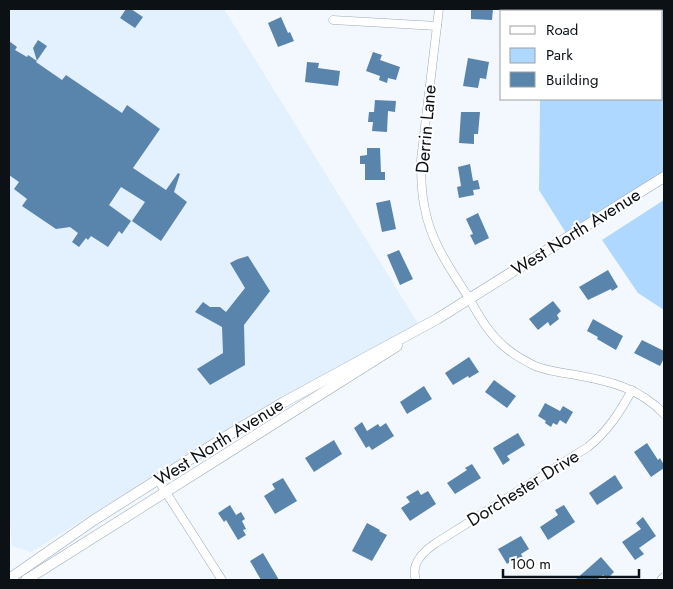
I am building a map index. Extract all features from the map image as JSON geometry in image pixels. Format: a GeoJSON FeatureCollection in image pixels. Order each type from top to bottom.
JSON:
{"type":"FeatureCollection","features":[{"type":"Feature","properties":{"kind":"main road","name":"West North Avenue"},"geometry":{"type":"LineString","coordinates":[[26,580],[373,363],[437,319],[664,177]]}},
{"type":"Feature","properties":{"kind":"main road","name":"West North Avenue"},"geometry":{"type":"LineString","coordinates":[[9,579],[94,520],[284,402],[437,319]]}},
{"type":"Feature","properties":{"kind":"street","name":"Derrin Lane"},"geometry":{"type":"LineString","coordinates":[[439,9],[421,160],[422,184],[425,210],[434,240],[451,271],[488,330],[514,354],[536,366],[611,382],[632,390],[664,414]]}},
{"type":"Feature","properties":{"kind":"street"},"geometry":{"type":"LineString","coordinates":[[332,20],[437,26]]}},
{"type":"Feature","properties":{"kind":"street","name":"Dorchester Drive"},"geometry":{"type":"LineString","coordinates":[[416,580],[415,568],[422,553],[588,447],[609,427],[632,390]]}},
{"type":"Feature","properties":{"kind":"street"},"geometry":{"type":"LineString","coordinates":[[158,480],[222,580]]}},
{"type":"Feature","properties":{"kind":"street"},"geometry":{"type":"LineString","coordinates":[[661,580],[664,577]]}},
{"type":"Feature","properties":{"kind":"shaded area"},"geometry":{"type":"Polygon","coordinates":[[[9,9],[224,9],[419,325],[133,489],[31,552],[12,546],[9,509],[9,9]]]}},
{"type":"Feature","properties":{"kind":"green space"},"geometry":{"type":"Polygon","coordinates":[[[664,9],[664,181],[571,241],[539,190],[540,100],[663,100],[663,10],[557,10],[664,9]]]}},
{"type":"Feature","properties":{"kind":"green space"},"geometry":{"type":"Polygon","coordinates":[[[664,200],[664,310],[638,293],[602,240],[664,200]]]}},
{"type":"Feature","properties":{"kind":"building"},"geometry":{"type":"Polygon","coordinates":[[[126,9],[131,9],[143,17],[135,28],[120,18],[126,9]]]}},
{"type":"Feature","properties":{"kind":"building"},"geometry":{"type":"Polygon","coordinates":[[[471,9],[493,9],[492,20],[471,19],[471,9]]]}},
{"type":"Feature","properties":{"kind":"building"},"geometry":{"type":"Polygon","coordinates":[[[281,17],[294,41],[278,47],[268,23],[281,17]]]}},
{"type":"Feature","properties":{"kind":"building"},"geometry":{"type":"Polygon","coordinates":[[[38,40],[47,46],[37,61],[33,48],[38,40]]]}},
{"type":"Feature","properties":{"kind":"building"},"geometry":{"type":"Polygon","coordinates":[[[9,41],[17,47],[15,50],[37,61],[62,80],[66,75],[122,113],[127,105],[160,129],[133,168],[166,190],[178,173],[180,174],[174,192],[187,202],[161,241],[132,221],[145,202],[121,187],[109,205],[131,221],[122,234],[119,231],[108,247],[91,236],[88,240],[86,238],[79,247],[72,242],[78,233],[70,227],[56,229],[22,206],[27,199],[14,189],[19,182],[9,175],[9,41]]]}},
{"type":"Feature","properties":{"kind":"building"},"geometry":{"type":"Polygon","coordinates":[[[373,52],[382,55],[380,60],[400,67],[396,80],[388,78],[387,83],[379,80],[380,76],[366,71],[373,52]]]}},
{"type":"Feature","properties":{"kind":"building"},"geometry":{"type":"Polygon","coordinates":[[[468,58],[489,62],[486,79],[480,78],[478,88],[463,86],[468,58]]]}},
{"type":"Feature","properties":{"kind":"building"},"geometry":{"type":"Polygon","coordinates":[[[307,62],[319,63],[318,68],[340,71],[338,86],[305,82],[307,62]]]}},
{"type":"Feature","properties":{"kind":"building"},"geometry":{"type":"Polygon","coordinates":[[[375,100],[396,101],[395,112],[388,111],[387,132],[372,131],[373,122],[368,122],[369,112],[374,112],[375,100]]]}},
{"type":"Feature","properties":{"kind":"building"},"geometry":{"type":"Polygon","coordinates":[[[461,112],[480,112],[478,134],[474,134],[474,144],[459,143],[461,112]]]}},
{"type":"Feature","properties":{"kind":"building"},"geometry":{"type":"Polygon","coordinates":[[[367,148],[380,148],[381,172],[385,172],[385,180],[365,180],[365,164],[360,164],[360,156],[367,155],[367,148]]]}},
{"type":"Feature","properties":{"kind":"building"},"geometry":{"type":"Polygon","coordinates":[[[470,164],[473,181],[478,180],[480,189],[473,190],[474,195],[459,198],[457,187],[461,186],[458,167],[470,164]]]}},
{"type":"Feature","properties":{"kind":"building"},"geometry":{"type":"Polygon","coordinates":[[[390,200],[396,229],[382,232],[376,203],[390,200]]]}},
{"type":"Feature","properties":{"kind":"building"},"geometry":{"type":"Polygon","coordinates":[[[478,213],[489,238],[475,245],[470,235],[473,234],[466,219],[478,213]]]}},
{"type":"Feature","properties":{"kind":"building"},"geometry":{"type":"Polygon","coordinates":[[[399,250],[413,279],[400,285],[387,255],[399,250]]]}},
{"type":"Feature","properties":{"kind":"building"},"geometry":{"type":"Polygon","coordinates":[[[248,256],[270,291],[244,325],[245,365],[210,385],[197,369],[223,353],[222,327],[195,312],[203,302],[210,307],[220,307],[226,312],[245,288],[230,263],[248,256]]]}},
{"type":"Feature","properties":{"kind":"building"},"geometry":{"type":"Polygon","coordinates":[[[608,270],[618,287],[588,300],[579,287],[608,270]]]}},
{"type":"Feature","properties":{"kind":"building"},"geometry":{"type":"Polygon","coordinates":[[[553,301],[561,311],[557,315],[559,319],[550,326],[548,322],[538,330],[529,319],[553,301]]]}},
{"type":"Feature","properties":{"kind":"building"},"geometry":{"type":"Polygon","coordinates":[[[593,319],[623,336],[616,350],[587,331],[593,319]]]}},
{"type":"Feature","properties":{"kind":"building"},"geometry":{"type":"Polygon","coordinates":[[[642,340],[664,351],[664,358],[660,366],[634,353],[642,340]]]}},
{"type":"Feature","properties":{"kind":"building"},"geometry":{"type":"Polygon","coordinates":[[[469,357],[479,372],[453,385],[445,373],[469,357]]]}},
{"type":"Feature","properties":{"kind":"building"},"geometry":{"type":"Polygon","coordinates":[[[494,380],[516,396],[507,408],[485,392],[494,380]]]}},
{"type":"Feature","properties":{"kind":"building"},"geometry":{"type":"Polygon","coordinates":[[[424,386],[432,399],[407,414],[400,402],[424,386]]]}},
{"type":"Feature","properties":{"kind":"building"},"geometry":{"type":"Polygon","coordinates":[[[545,403],[560,411],[563,406],[573,412],[566,424],[560,420],[557,425],[553,423],[551,427],[538,416],[545,403]]]}},
{"type":"Feature","properties":{"kind":"building"},"geometry":{"type":"Polygon","coordinates":[[[362,422],[367,431],[378,424],[380,427],[386,423],[394,436],[372,450],[369,446],[366,448],[354,428],[362,422]]]}},
{"type":"Feature","properties":{"kind":"building"},"geometry":{"type":"Polygon","coordinates":[[[518,433],[525,445],[507,456],[510,460],[503,465],[493,448],[518,433]]]}},
{"type":"Feature","properties":{"kind":"building"},"geometry":{"type":"Polygon","coordinates":[[[334,440],[342,454],[314,472],[305,458],[334,440]]]}},
{"type":"Feature","properties":{"kind":"building"},"geometry":{"type":"Polygon","coordinates":[[[647,443],[658,460],[660,458],[664,465],[664,468],[651,477],[634,452],[647,443]]]}},
{"type":"Feature","properties":{"kind":"building"},"geometry":{"type":"Polygon","coordinates":[[[472,464],[481,478],[455,494],[447,483],[467,470],[465,468],[472,464]]]}},
{"type":"Feature","properties":{"kind":"building"},"geometry":{"type":"Polygon","coordinates":[[[615,475],[623,488],[597,505],[589,493],[615,475]]]}},
{"type":"Feature","properties":{"kind":"building"},"geometry":{"type":"Polygon","coordinates":[[[283,478],[297,501],[275,514],[264,496],[275,489],[272,484],[283,478]]]}},
{"type":"Feature","properties":{"kind":"building"},"geometry":{"type":"Polygon","coordinates":[[[418,490],[421,495],[428,491],[436,504],[410,521],[401,508],[410,502],[406,497],[418,490]]]}},
{"type":"Feature","properties":{"kind":"building"},"geometry":{"type":"Polygon","coordinates":[[[230,505],[236,515],[241,512],[245,519],[242,521],[246,529],[243,530],[246,535],[238,540],[226,520],[224,522],[218,513],[230,505]]]}},
{"type":"Feature","properties":{"kind":"building"},"geometry":{"type":"Polygon","coordinates":[[[564,505],[575,522],[548,540],[540,527],[558,515],[555,510],[564,505]]]}},
{"type":"Feature","properties":{"kind":"building"},"geometry":{"type":"Polygon","coordinates":[[[643,517],[656,536],[639,548],[644,554],[635,560],[622,542],[641,529],[636,523],[643,517]]]}},
{"type":"Feature","properties":{"kind":"building"},"geometry":{"type":"Polygon","coordinates":[[[367,523],[387,535],[372,561],[352,551],[367,523]]]}},
{"type":"Feature","properties":{"kind":"building"},"geometry":{"type":"Polygon","coordinates":[[[521,536],[529,549],[521,554],[524,560],[517,565],[513,560],[507,564],[498,549],[521,536]]]}},
{"type":"Feature","properties":{"kind":"building"},"geometry":{"type":"Polygon","coordinates":[[[263,553],[279,580],[261,580],[250,561],[263,553]]]}},
{"type":"Feature","properties":{"kind":"building"},"geometry":{"type":"Polygon","coordinates":[[[601,557],[614,572],[607,579],[603,575],[597,580],[575,580],[601,557]]]}}]}
